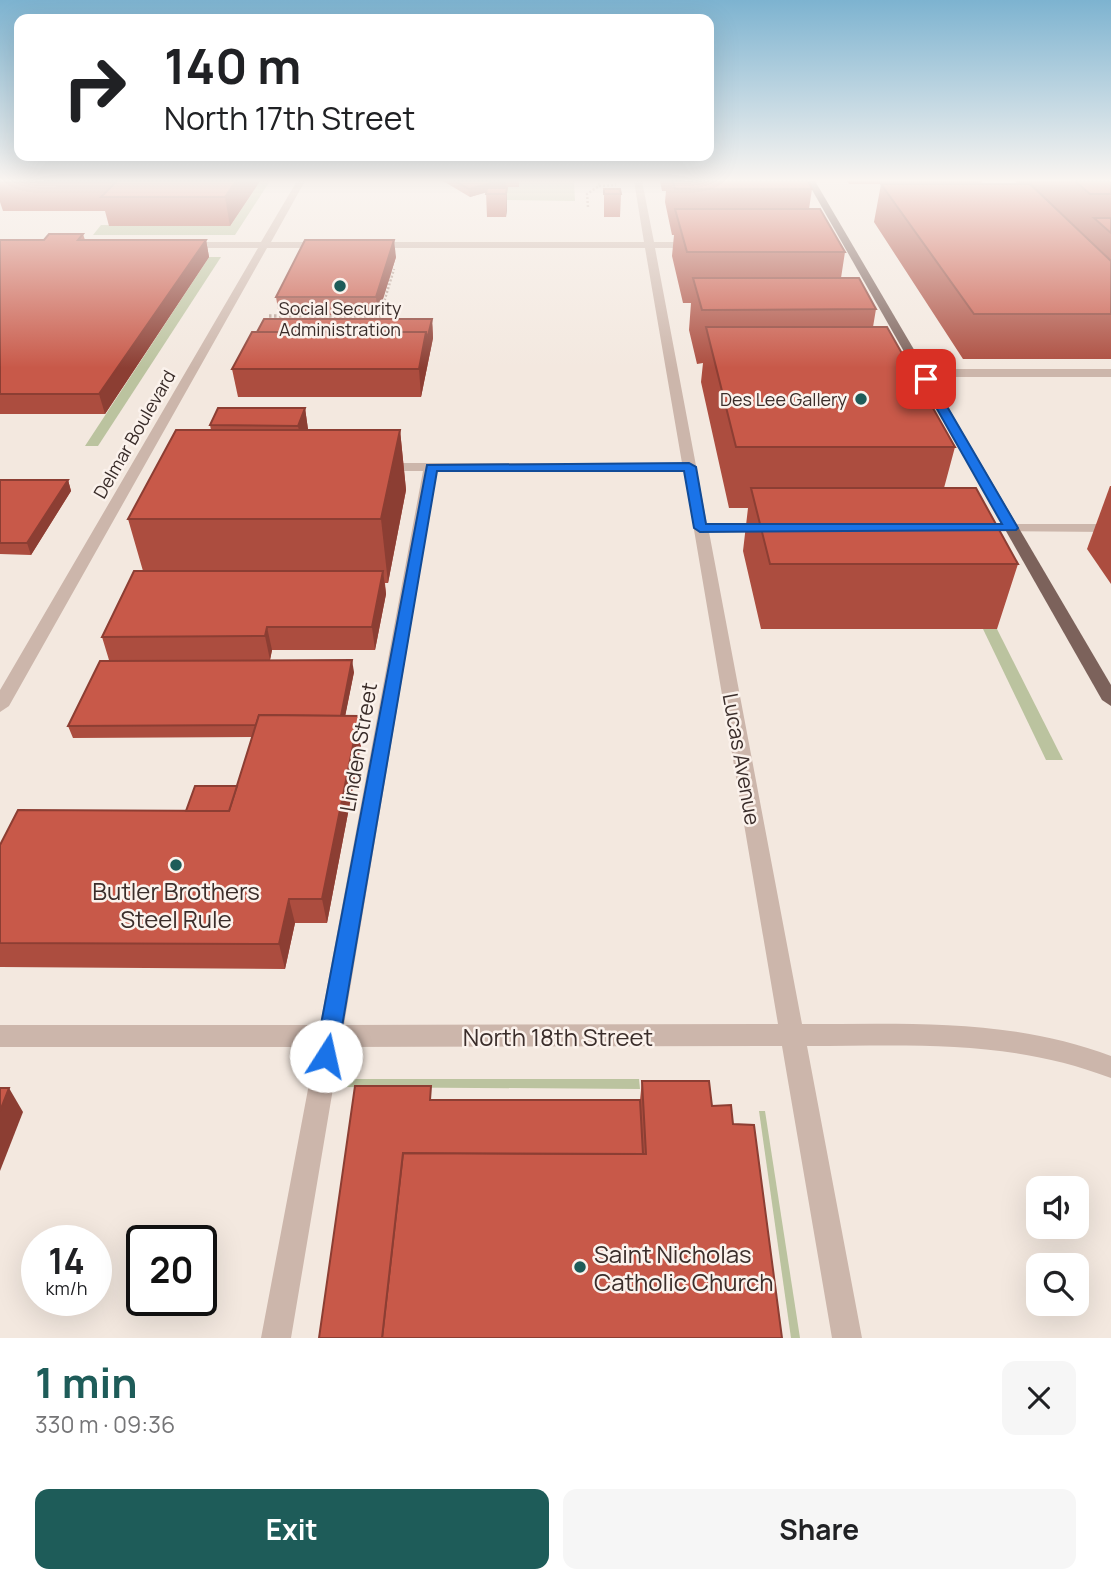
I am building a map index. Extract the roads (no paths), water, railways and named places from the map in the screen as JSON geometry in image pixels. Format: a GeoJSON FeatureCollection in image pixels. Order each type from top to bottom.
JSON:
{"type":"FeatureCollection","features":[{"type":"Feature","properties":{"kind":"main road"},"geometry":{"type":"LineString","coordinates":[[842,243],[922,373],[1111,700]]}},
{"type":"Feature","properties":{"kind":"street"},"geometry":{"type":"LineString","coordinates":[[175,245],[332,245]]}},
{"type":"Feature","properties":{"kind":"street","name":"Delmar Boulevard"},"geometry":{"type":"LineString","coordinates":[[0,706],[143,468],[264,245]]}},
{"type":"Feature","properties":{"kind":"street"},"geometry":{"type":"LineString","coordinates":[[358,245],[703,246]]}},
{"type":"Feature","properties":{"kind":"street","name":"Lucas Avenue"},"geometry":{"type":"LineString","coordinates":[[649,245],[847,1338]]}},
{"type":"Feature","properties":{"kind":"street"},"geometry":{"type":"LineString","coordinates":[[922,373],[1111,373]]}},
{"type":"Feature","properties":{"kind":"street"},"geometry":{"type":"LineString","coordinates":[[362,467],[689,467]]}},
{"type":"Feature","properties":{"kind":"street","name":"Linden Street"},"geometry":{"type":"LineString","coordinates":[[276,1338],[431,467]]}},
{"type":"Feature","properties":{"kind":"street"},"geometry":{"type":"LineString","coordinates":[[700,528],[782,528]]}},
{"type":"Feature","properties":{"kind":"street"},"geometry":{"type":"LineString","coordinates":[[955,528],[1111,528]]}},
{"type":"Feature","properties":{"kind":"street","name":"North 18th Street"},"geometry":{"type":"LineString","coordinates":[[0,1036],[953,1035],[1009,1037],[1049,1045],[1111,1067]]}},
{"type":"Feature","properties":{"kind":"place","name":"Social Security Administration"},"geometry":{"type":"Point","coordinates":[340,286]}},
{"type":"Feature","properties":{"kind":"place","name":"Des Lee Gallery"},"geometry":{"type":"Point","coordinates":[861,399]}},
{"type":"Feature","properties":{"kind":"place","name":"Butler Brothers Steel Rule"},"geometry":{"type":"Point","coordinates":[176,865]}},
{"type":"Feature","properties":{"kind":"place","name":"Saint Nicholas Catholic Church"},"geometry":{"type":"Point","coordinates":[580,1267]}}]}
